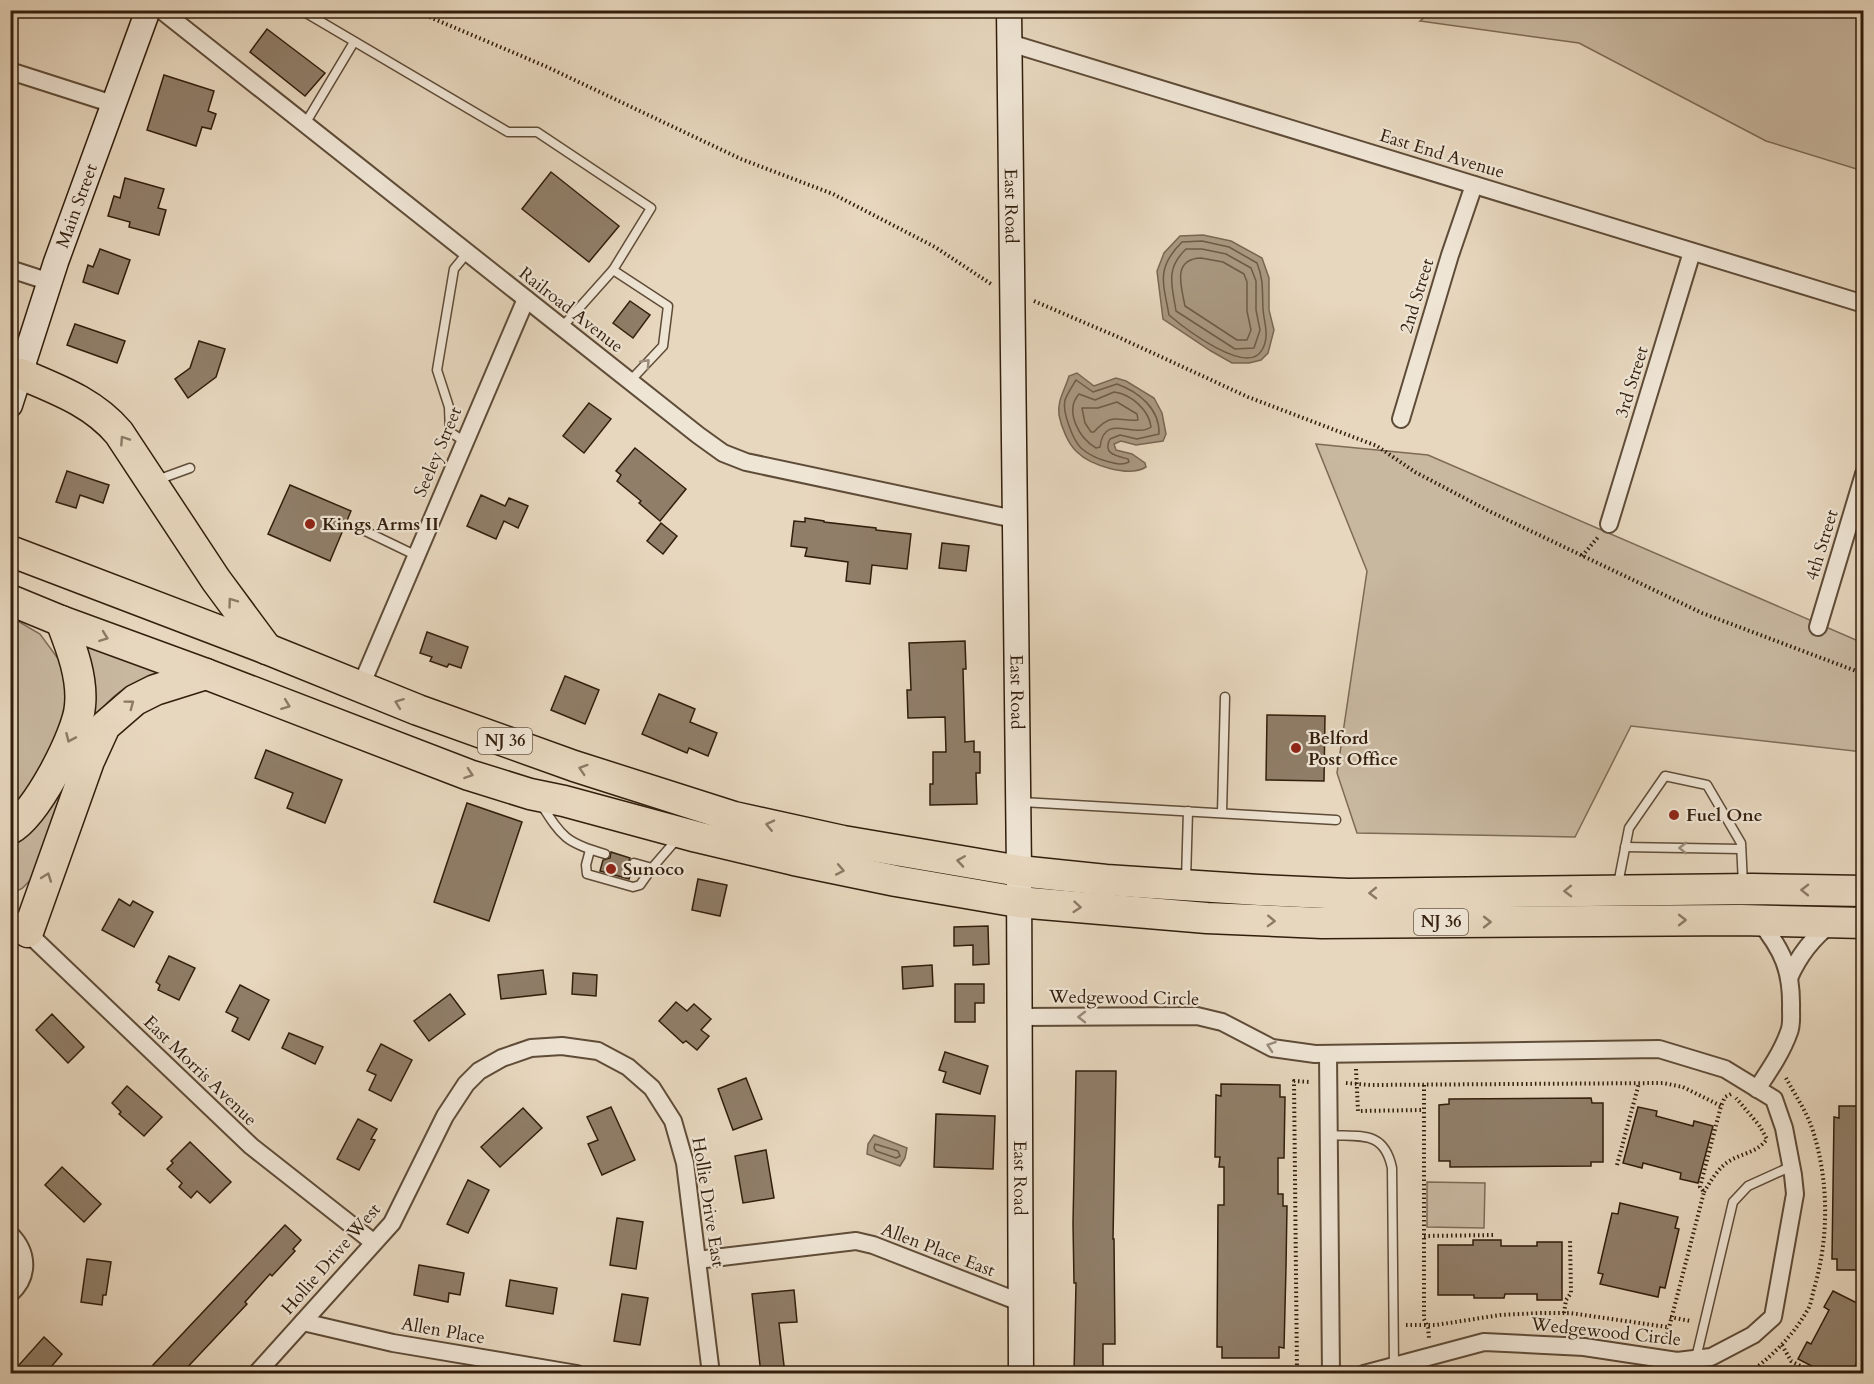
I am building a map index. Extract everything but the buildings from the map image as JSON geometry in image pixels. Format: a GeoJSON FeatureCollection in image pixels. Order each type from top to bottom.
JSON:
{"type":"FeatureCollection","features":[{"type":"Feature","properties":{"kind":"highway"},"geometry":{"type":"LineString","coordinates":[[21,374],[85,403],[108,420],[119,433],[216,580],[267,649]]}},
{"type":"Feature","properties":{"kind":"highway","name":"NJ 36"},"geometry":{"type":"LineString","coordinates":[[10,551],[267,649],[360,688],[574,766],[734,817],[843,841],[1019,871],[1106,880],[1348,894],[1743,889],[1863,891]]}},
{"type":"Feature","properties":{"kind":"highway","name":"NJ 36"},"geometry":{"type":"LineString","coordinates":[[10,600],[470,775],[536,796],[564,801],[805,863],[896,881],[1018,902],[1207,918],[1322,923],[1759,921],[1863,923]]}},
{"type":"Feature","properties":{"kind":"highway"},"geometry":{"type":"LineString","coordinates":[[14,831],[52,777],[74,731],[81,708],[80,682],[71,647],[61,621]]}},
{"type":"Feature","properties":{"kind":"highway"},"geometry":{"type":"LineString","coordinates":[[19,924],[105,726],[135,700],[155,690],[206,674]]}},
{"type":"Feature","properties":{"kind":"street","name":"Main Street"},"geometry":{"type":"LineString","coordinates":[[10,405],[50,282],[148,10]]}},
{"type":"Feature","properties":{"kind":"street","name":"Railroad Avenue"},"geometry":{"type":"LineString","coordinates":[[161,10],[723,453],[746,462],[1014,519]]}},
{"type":"Feature","properties":{"kind":"street","name":"East Road"},"geometry":{"type":"LineString","coordinates":[[1010,10],[1019,871],[1021,1374]]}},
{"type":"Feature","properties":{"kind":"street","name":"East End Avenue"},"geometry":{"type":"LineString","coordinates":[[1010,43],[1863,304]]}},
{"type":"Feature","properties":{"kind":"street"},"geometry":{"type":"LineString","coordinates":[[10,71],[113,104]]}},
{"type":"Feature","properties":{"kind":"street","name":"2nd Street"},"geometry":{"type":"LineString","coordinates":[[1401,419],[1450,255],[1474,185]]}},
{"type":"Feature","properties":{"kind":"street","name":"3rd Street"},"geometry":{"type":"LineString","coordinates":[[1609,524],[1692,252]]}},
{"type":"Feature","properties":{"kind":"street"},"geometry":{"type":"LineString","coordinates":[[10,269],[50,282]]}},
{"type":"Feature","properties":{"kind":"street","name":"Seeley Street"},"geometry":{"type":"LineString","coordinates":[[360,688],[526,299]]}},
{"type":"Feature","properties":{"kind":"street","name":"4th Street"},"geometry":{"type":"LineString","coordinates":[[1818,627],[1863,474]]}},
{"type":"Feature","properties":{"kind":"street"},"geometry":{"type":"LineString","coordinates":[[1757,1089],[1791,1029],[1791,987],[1786,963],[1775,940],[1759,921]]}},
{"type":"Feature","properties":{"kind":"street"},"geometry":{"type":"LineString","coordinates":[[1790,978],[1806,947],[1821,931],[1833,923]]}},
{"type":"Feature","properties":{"kind":"street","name":"East Morris Avenue"},"geometry":{"type":"LineString","coordinates":[[19,924],[251,1146],[373,1242]]}},
{"type":"Feature","properties":{"kind":"street","name":"Wedgewood Circle"},"geometry":{"type":"LineString","coordinates":[[1019,1017],[1197,1016],[1222,1022],[1272,1048],[1315,1054],[1659,1049],[1725,1069],[1774,1099],[1784,1128],[1795,1194],[1773,1317],[1753,1335],[1711,1357],[1677,1361],[1584,1347],[1484,1342],[1364,1374]]}},
{"type":"Feature","properties":{"kind":"street","name":"Hollie Drive East"},"geometry":{"type":"LineString","coordinates":[[512,1054],[541,1046],[576,1047],[598,1051],[628,1067],[652,1088],[673,1121],[681,1143],[711,1374]]}},
{"type":"Feature","properties":{"kind":"street","name":"Hollie Drive West"},"geometry":{"type":"LineString","coordinates":[[256,1374],[392,1223],[445,1116],[459,1093],[479,1071],[512,1054]]}},
{"type":"Feature","properties":{"kind":"street"},"geometry":{"type":"LineString","coordinates":[[1328,1054],[1331,1374]]}},
{"type":"Feature","properties":{"kind":"street"},"geometry":{"type":"LineString","coordinates":[[10,1233],[20,1243],[25,1257],[21,1283],[10,1294]]}},
{"type":"Feature","properties":{"kind":"street","name":"Allen Place East"},"geometry":{"type":"LineString","coordinates":[[697,1260],[856,1241],[873,1245],[1022,1303]]}},
{"type":"Feature","properties":{"kind":"street","name":"Allen Place"},"geometry":{"type":"LineString","coordinates":[[303,1322],[393,1343],[577,1374]]}},
{"type":"Feature","properties":{"kind":"lane"},"geometry":{"type":"LineString","coordinates":[[301,10],[508,132],[537,132],[651,208],[612,270],[562,326]]}},
{"type":"Feature","properties":{"kind":"lane"},"geometry":{"type":"LineString","coordinates":[[305,124],[354,42]]}},
{"type":"Feature","properties":{"kind":"lane"},"geometry":{"type":"LineString","coordinates":[[464,441],[450,432],[449,407],[437,370],[454,269],[468,252]]}},
{"type":"Feature","properties":{"kind":"lane"},"geometry":{"type":"LineString","coordinates":[[612,270],[668,306],[663,346],[630,381]]}},
{"type":"Feature","properties":{"kind":"lane"},"geometry":{"type":"LineString","coordinates":[[151,482],[190,468]]}},
{"type":"Feature","properties":{"kind":"lane"},"geometry":{"type":"LineString","coordinates":[[361,529],[415,555]]}},
{"type":"Feature","properties":{"kind":"lane"},"geometry":{"type":"LineString","coordinates":[[1222,813],[1225,697]]}},
{"type":"Feature","properties":{"kind":"lane"},"geometry":{"type":"LineString","coordinates":[[1617,891],[1629,828],[1665,776],[1707,785],[1741,843],[1743,889]]}},
{"type":"Feature","properties":{"kind":"lane"},"geometry":{"type":"LineString","coordinates":[[536,796],[559,832],[573,844],[605,854]]}},
{"type":"Feature","properties":{"kind":"lane"},"geometry":{"type":"LineString","coordinates":[[1018,802],[1336,820]]}},
{"type":"Feature","properties":{"kind":"lane"},"geometry":{"type":"LineString","coordinates":[[1185,885],[1188,811]]}},
{"type":"Feature","properties":{"kind":"lane"},"geometry":{"type":"LineString","coordinates":[[590,850],[586,865],[587,874],[633,887],[640,885],[682,833]]}},
{"type":"Feature","properties":{"kind":"lane"},"geometry":{"type":"LineString","coordinates":[[1625,847],[1741,849]]}},
{"type":"Feature","properties":{"kind":"lane"},"geometry":{"type":"LineString","coordinates":[[634,862],[652,868]]}},
{"type":"Feature","properties":{"kind":"lane"},"geometry":{"type":"LineString","coordinates":[[1329,1135],[1380,1141],[1389,1154],[1392,1168],[1394,1366]]}},
{"type":"Feature","properties":{"kind":"lane"},"geometry":{"type":"LineString","coordinates":[[1696,1358],[1733,1202],[1748,1186],[1792,1167]]}},
{"type":"Feature","properties":{"kind":"path"},"geometry":{"type":"LineString","coordinates":[[413,10],[545,66],[741,159],[833,194],[935,247],[994,286]]}},
{"type":"Feature","properties":{"kind":"path"},"geometry":{"type":"LineString","coordinates":[[1030,300],[1118,337],[1248,397],[1377,446],[1433,482],[1702,613],[1863,674]]}},
{"type":"Feature","properties":{"kind":"path"},"geometry":{"type":"LineString","coordinates":[[1582,556],[1609,524]]}},
{"type":"Feature","properties":{"kind":"path"},"geometry":{"type":"LineString","coordinates":[[1356,1065],[1358,1111],[1424,1110]]}},
{"type":"Feature","properties":{"kind":"path"},"geometry":{"type":"LineString","coordinates":[[1297,1374],[1294,1080],[1317,1082]]}},
{"type":"Feature","properties":{"kind":"path"},"geometry":{"type":"LineString","coordinates":[[1339,1083],[1424,1085],[1663,1083],[1683,1087],[1721,1106]]}},
{"type":"Feature","properties":{"kind":"path"},"geometry":{"type":"LineString","coordinates":[[1617,1165],[1639,1083]]}},
{"type":"Feature","properties":{"kind":"path"},"geometry":{"type":"LineString","coordinates":[[1424,1085],[1424,1319],[1430,1356]]}},
{"type":"Feature","properties":{"kind":"path"},"geometry":{"type":"LineString","coordinates":[[1662,1358],[1667,1327],[1704,1192],[1725,1164],[1760,1148],[1767,1139],[1759,1125],[1731,1093],[1725,1097],[1721,1106],[1700,1187],[1704,1192]]}},
{"type":"Feature","properties":{"kind":"path"},"geometry":{"type":"LineString","coordinates":[[1424,1236],[1494,1235]]}},
{"type":"Feature","properties":{"kind":"path"},"geometry":{"type":"LineString","coordinates":[[1564,1313],[1566,1300],[1570,1293],[1570,1240]]}},
{"type":"Feature","properties":{"kind":"path"},"geometry":{"type":"LineString","coordinates":[[1394,1325],[1436,1325],[1500,1315],[1564,1313],[1667,1327]]}},
{"type":"Feature","properties":{"kind":"path"},"geometry":{"type":"LineString","coordinates":[[1670,1317],[1703,1324]]}},
{"type":"Feature","properties":{"kind":"path"},"geometry":{"type":"LineString","coordinates":[[1782,1345],[1791,1361],[1816,1374]]}},
{"type":"Feature","properties":{"kind":"shaded area"},"geometry":{"type":"Polygon","coordinates":[[[1432,11],[1863,11],[1863,171],[1766,141],[1579,43],[1420,21],[1432,11]]]}},
{"type":"Feature","properties":{"kind":"shaded area"},"geometry":{"type":"Polygon","coordinates":[[[1316,444],[1428,455],[1863,643],[1863,752],[1631,726],[1575,837],[1357,833],[1337,773],[1367,571],[1316,444]]]}},
{"type":"Feature","properties":{"kind":"shaded area"},"geometry":{"type":"Polygon","coordinates":[[[11,617],[40,634],[62,664],[68,681],[68,718],[28,794],[11,808],[11,617]]]}},
{"type":"Feature","properties":{"kind":"shaded area"},"geometry":{"type":"Polygon","coordinates":[[[91,648],[164,674],[140,682],[115,695],[92,722],[86,649],[91,648]]]}},
{"type":"Feature","properties":{"kind":"shaded area"},"geometry":{"type":"Polygon","coordinates":[[[75,762],[31,879],[20,889],[11,891],[11,849],[75,762]]]}},
{"type":"Feature","properties":{"kind":"shaded area"},"geometry":{"type":"Polygon","coordinates":[[[1427,1182],[1485,1183],[1484,1228],[1427,1227],[1427,1182]]]}},
{"type":"Feature","properties":{"kind":"water"},"geometry":{"type":"Polygon","coordinates":[[[1203,235],[1231,241],[1262,258],[1269,278],[1269,310],[1274,330],[1268,353],[1261,360],[1232,363],[1163,319],[1157,271],[1164,253],[1180,236],[1203,235]]]}},
{"type":"Feature","properties":{"kind":"water"},"geometry":{"type":"Polygon","coordinates":[[[1077,373],[1094,386],[1116,378],[1126,381],[1154,398],[1162,413],[1166,434],[1163,441],[1136,445],[1121,441],[1114,444],[1116,450],[1132,454],[1145,463],[1146,467],[1139,470],[1120,471],[1091,461],[1074,449],[1063,429],[1059,410],[1060,400],[1069,376],[1077,373]]]}},
{"type":"Feature","properties":{"kind":"water"},"geometry":{"type":"Polygon","coordinates":[[[874,1135],[907,1148],[900,1166],[867,1154],[868,1144],[874,1135]]]}},
{"type":"Feature","properties":{"kind":"place","name":"Kings Arms II"},"geometry":{"type":"Point","coordinates":[310,524]}},
{"type":"Feature","properties":{"kind":"place","name":"Belford Post Office"},"geometry":{"type":"Point","coordinates":[1296,748]}},
{"type":"Feature","properties":{"kind":"place","name":"Fuel One"},"geometry":{"type":"Point","coordinates":[1674,815]}},
{"type":"Feature","properties":{"kind":"place","name":"Sunoco"},"geometry":{"type":"Point","coordinates":[611,869]}}]}
